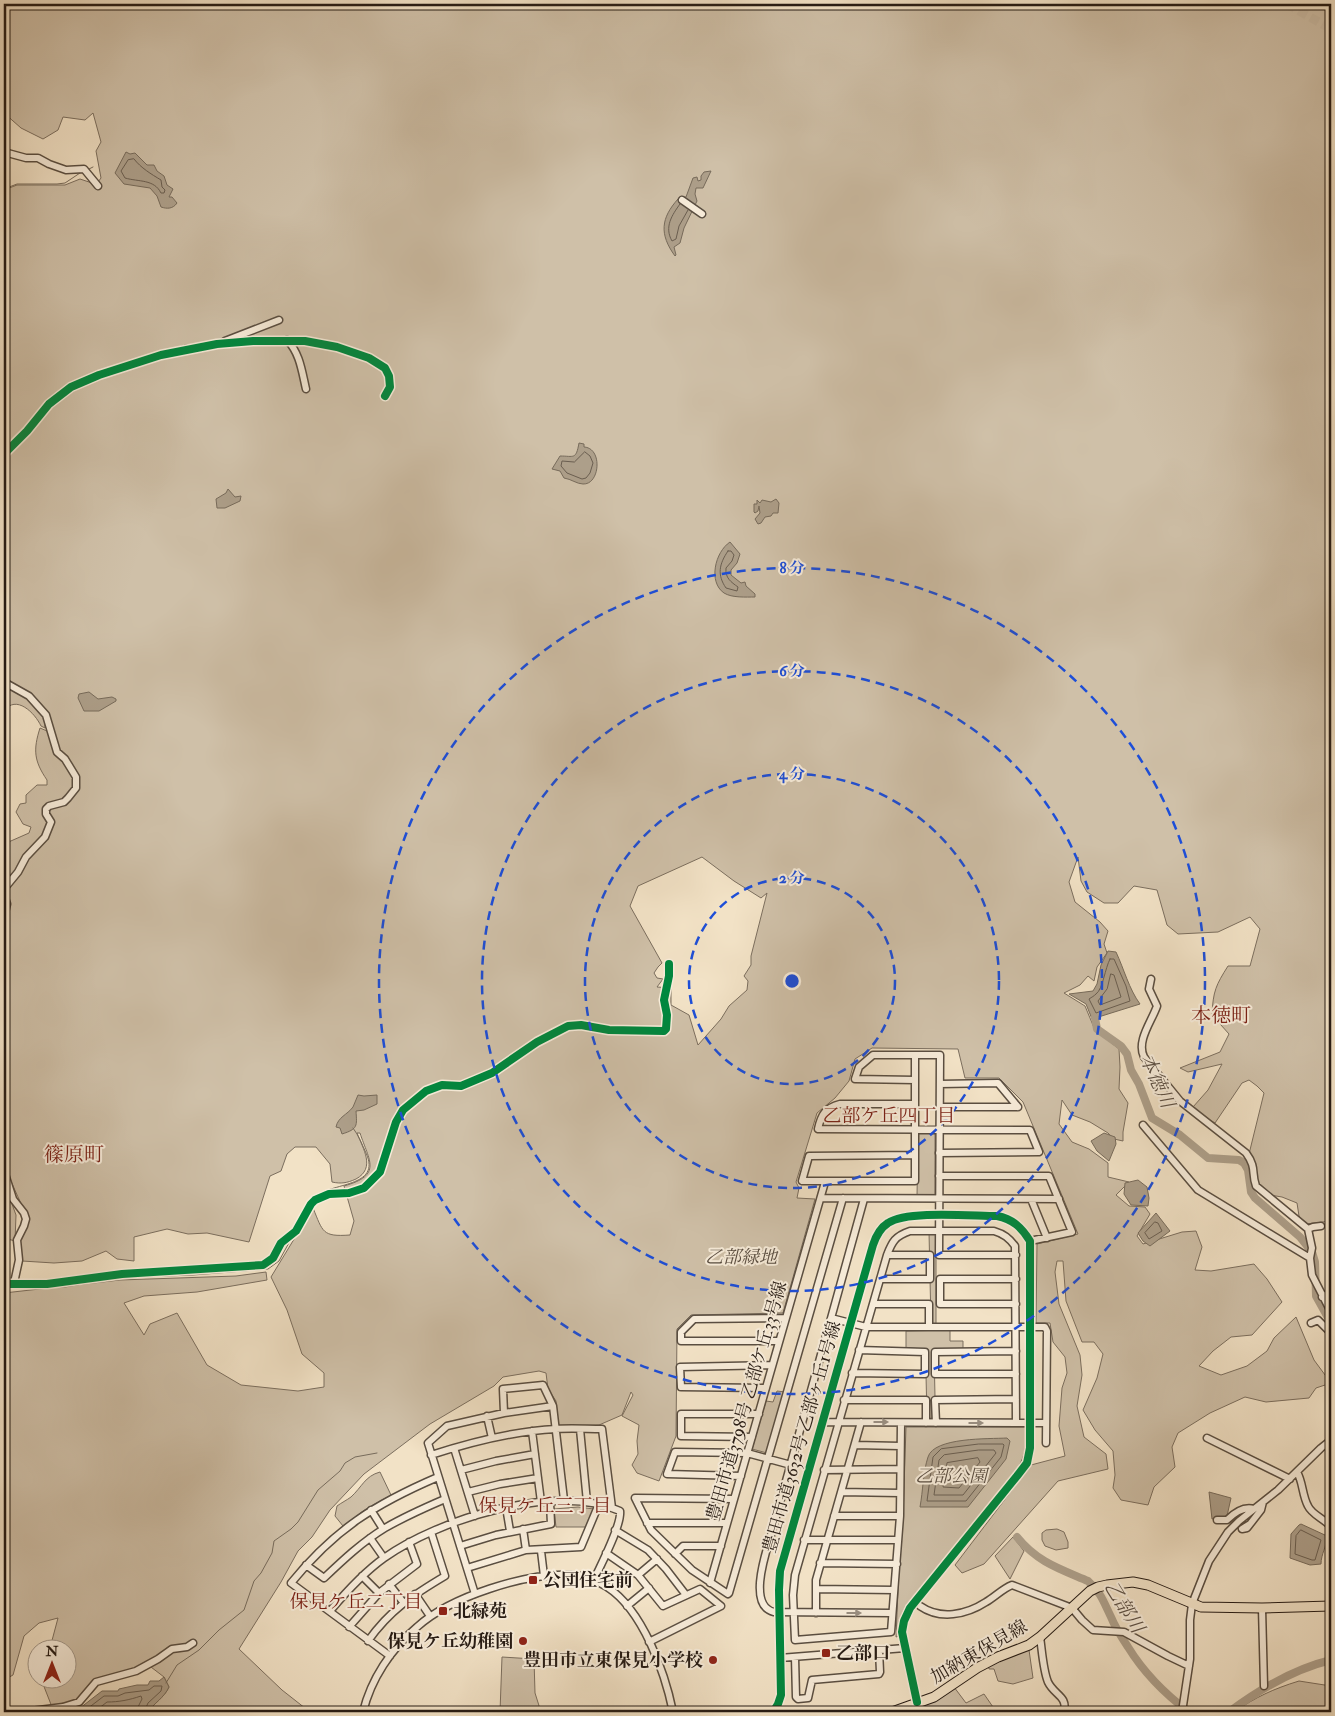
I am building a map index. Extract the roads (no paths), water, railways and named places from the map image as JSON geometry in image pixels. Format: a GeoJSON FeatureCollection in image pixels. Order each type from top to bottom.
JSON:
{"type":"FeatureCollection","features":[{"type":"Feature","properties":{"kind":"main road","name":"加納東保見線"},"geometry":{"type":"LineString","coordinates":[[892,1712],[934,1697],[976,1669],[998,1657],[1029,1645],[1095,1588],[1121,1583],[1142,1584],[1192,1604],[1212,1608],[1331,1606]]}},
{"type":"Feature","properties":{"kind":"street"},"geometry":{"type":"LineString","coordinates":[[4,152],[26,158],[38,158],[66,170],[86,171],[98,186]]}},
{"type":"Feature","properties":{"kind":"street"},"geometry":{"type":"LineString","coordinates":[[682,200],[702,214]]}},
{"type":"Feature","properties":{"kind":"street"},"geometry":{"type":"LineString","coordinates":[[217,344],[279,320]]}},
{"type":"Feature","properties":{"kind":"street"},"geometry":{"type":"LineString","coordinates":[[287,340],[298,357],[306,388]]}},
{"type":"Feature","properties":{"kind":"street"},"geometry":{"type":"LineString","coordinates":[[4,454],[27,432],[50,404],[71,386],[107,372],[161,355],[217,344],[287,340],[317,342],[369,358],[380,364],[389,376],[390,387],[385,396]]}},
{"type":"Feature","properties":{"kind":"street"},"geometry":{"type":"LineString","coordinates":[[4,682],[29,696],[46,715],[57,752],[65,759],[76,778],[76,788],[64,802],[49,806],[46,809],[46,814],[51,822],[45,837],[26,857],[18,872],[4,890]]}},
{"type":"Feature","properties":{"kind":"street"},"geometry":{"type":"LineString","coordinates":[[4,895],[7,904],[4,917]]}},
{"type":"Feature","properties":{"kind":"street"},"geometry":{"type":"LineString","coordinates":[[4,1284],[47,1284],[122,1274],[263,1265],[273,1258],[281,1243],[291,1235],[315,1200],[329,1194],[349,1193],[364,1188],[375,1179],[380,1172],[396,1122],[403,1110],[426,1091],[442,1085],[461,1086],[492,1074],[537,1042],[568,1026],[582,1025],[608,1030],[664,1031],[666,1029],[667,1015],[664,1000],[669,976],[669,964]]}},
{"type":"Feature","properties":{"kind":"street"},"geometry":{"type":"LineString","coordinates":[[1151,979],[1149,989],[1157,1006],[1142,1042],[1141,1052],[1180,1101],[1246,1153],[1254,1169],[1256,1186],[1308,1230],[1312,1275],[1331,1312]]}},
{"type":"Feature","properties":{"kind":"street"},"geometry":{"type":"LineString","coordinates":[[915,1054],[915,1155],[914,1182],[802,1181],[810,1156],[915,1155]]}},
{"type":"Feature","properties":{"kind":"street"},"geometry":{"type":"LineString","coordinates":[[915,1080],[855,1079],[859,1067],[874,1055],[940,1055],[939,1199],[936,1215],[939,1231],[939,1255],[1016,1256]]}},
{"type":"Feature","properties":{"kind":"street"},"geometry":{"type":"LineString","coordinates":[[4,1064],[4,1073]]}},
{"type":"Feature","properties":{"kind":"street"},"geometry":{"type":"LineString","coordinates":[[940,1084],[998,1083],[1018,1107],[940,1107]]}},
{"type":"Feature","properties":{"kind":"street"},"geometry":{"type":"LineString","coordinates":[[915,1104],[834,1105],[821,1115],[818,1129],[1030,1130],[1039,1152],[939,1153]]}},
{"type":"Feature","properties":{"kind":"street"},"geometry":{"type":"LineString","coordinates":[[1143,1125],[1198,1190],[1311,1254]]}},
{"type":"Feature","properties":{"kind":"street"},"geometry":{"type":"LineString","coordinates":[[4,1171],[13,1199],[24,1213],[26,1219],[17,1240],[19,1260],[14,1283]]}},
{"type":"Feature","properties":{"kind":"street"},"geometry":{"type":"LineString","coordinates":[[917,1702],[902,1632],[904,1621],[910,1608],[1027,1463],[1031,1423],[1030,1241],[1072,1232],[1049,1176],[939,1176]]}},
{"type":"Feature","properties":{"kind":"street","name":"豊田市道3798号 乙部ケ丘33号線"},"geometry":{"type":"LineString","coordinates":[[710,1583],[825,1182]]}},
{"type":"Feature","properties":{"kind":"street"},"geometry":{"type":"LineString","coordinates":[[821,1198],[1059,1199]]}},
{"type":"Feature","properties":{"kind":"street"},"geometry":{"type":"LineString","coordinates":[[734,1499],[635,1498],[651,1530],[692,1570],[728,1594],[843,1198]]}},
{"type":"Feature","properties":{"kind":"street"},"geometry":{"type":"LineString","coordinates":[[864,1198],[762,1565],[760,1585],[762,1604],[770,1611],[779,1613],[891,1614]]}},
{"type":"Feature","properties":{"kind":"street"},"geometry":{"type":"LineString","coordinates":[[1031,1199],[1046,1238]]}},
{"type":"Feature","properties":{"kind":"street","name":"豊田市道3632号 乙部ヶ丘1号線"},"geometry":{"type":"LineString","coordinates":[[773,1712],[781,1695],[780,1571],[850,1323],[878,1234],[884,1226],[895,1219],[910,1216],[1003,1217],[1018,1225],[1030,1241]]}},
{"type":"Feature","properties":{"kind":"street"},"geometry":{"type":"LineString","coordinates":[[1308,1230],[1321,1226]]}},
{"type":"Feature","properties":{"kind":"street"},"geometry":{"type":"LineString","coordinates":[[901,1423],[900,1516],[891,1632],[795,1640],[793,1595],[795,1575],[804,1540],[892,1240],[900,1234],[910,1231],[994,1231],[1010,1238],[1016,1246],[1016,1423]]}},
{"type":"Feature","properties":{"kind":"street"},"geometry":{"type":"LineString","coordinates":[[880,1279],[930,1279],[930,1255],[887,1256]]}},
{"type":"Feature","properties":{"kind":"street"},"geometry":{"type":"LineString","coordinates":[[1016,1278],[940,1279],[940,1304],[1016,1304]]}},
{"type":"Feature","properties":{"kind":"street"},"geometry":{"type":"LineString","coordinates":[[1322,1296],[1331,1292]]}},
{"type":"Feature","properties":{"kind":"street"},"geometry":{"type":"LineString","coordinates":[[873,1304],[929,1304],[929,1327]]}},
{"type":"Feature","properties":{"kind":"street"},"geometry":{"type":"LineString","coordinates":[[779,1341],[680,1341],[681,1332],[694,1319],[786,1318]]}},
{"type":"Feature","properties":{"kind":"street"},"geometry":{"type":"LineString","coordinates":[[831,1318],[866,1327],[1045,1327],[1047,1332],[1046,1443]]}},
{"type":"Feature","properties":{"kind":"street"},"geometry":{"type":"LineString","coordinates":[[1311,1323],[1318,1320],[1331,1333]]}},
{"type":"Feature","properties":{"kind":"street"},"geometry":{"type":"LineString","coordinates":[[852,1373],[925,1374],[925,1352],[859,1350]]}},
{"type":"Feature","properties":{"kind":"street"},"geometry":{"type":"LineString","coordinates":[[1016,1351],[935,1352],[935,1374],[1016,1374]]}},
{"type":"Feature","properties":{"kind":"street"},"geometry":{"type":"LineString","coordinates":[[766,1388],[681,1388],[680,1366],[772,1365]]}},
{"type":"Feature","properties":{"kind":"street"},"geometry":{"type":"LineString","coordinates":[[504,1413],[503,1389],[543,1385],[553,1406],[564,1500]]}},
{"type":"Feature","properties":{"kind":"street"},"geometry":{"type":"LineString","coordinates":[[936,1423],[935,1400],[1016,1399]]}},
{"type":"Feature","properties":{"kind":"street"},"geometry":{"type":"LineString","coordinates":[[844,1400],[926,1400],[926,1423]]}},
{"type":"Feature","properties":{"kind":"street"},"geometry":{"type":"LineString","coordinates":[[476,1594],[428,1443],[447,1426],[487,1416],[553,1406]]}},
{"type":"Feature","properties":{"kind":"street"},"geometry":{"type":"LineString","coordinates":[[752,1436],[681,1436],[680,1414],[759,1414]]}},
{"type":"Feature","properties":{"kind":"street"},"geometry":{"type":"LineString","coordinates":[[487,1416],[492,1438]]}},
{"type":"Feature","properties":{"kind":"street"},"geometry":{"type":"LineString","coordinates":[[822,1422],[1046,1423]]}},
{"type":"Feature","properties":{"kind":"street"},"geometry":{"type":"LineString","coordinates":[[816,1613],[816,1589],[820,1563],[861,1422]]}},
{"type":"Feature","properties":{"kind":"street"},"geometry":{"type":"LineString","coordinates":[[580,1429],[587,1502]]}},
{"type":"Feature","properties":{"kind":"street"},"geometry":{"type":"LineString","coordinates":[[431,1455],[492,1438],[532,1431],[602,1429],[612,1508]]}},
{"type":"Feature","properties":{"kind":"street"},"geometry":{"type":"LineString","coordinates":[[532,1431],[541,1502]]}},
{"type":"Feature","properties":{"kind":"street"},"geometry":{"type":"LineString","coordinates":[[1207,1438],[1290,1479]]}},
{"type":"Feature","properties":{"kind":"street"},"geometry":{"type":"LineString","coordinates":[[1182,1712],[1189,1666],[1192,1604],[1208,1561],[1228,1532],[1290,1479],[1331,1440]]}},
{"type":"Feature","properties":{"kind":"street"},"geometry":{"type":"LineString","coordinates":[[855,1445],[900,1446]]}},
{"type":"Feature","properties":{"kind":"street"},"geometry":{"type":"LineString","coordinates":[[454,1448],[475,1516]]}},
{"type":"Feature","properties":{"kind":"street"},"geometry":{"type":"LineString","coordinates":[[741,1476],[667,1474],[675,1452],[747,1453],[791,1465]]}},
{"type":"Feature","properties":{"kind":"street"},"geometry":{"type":"LineString","coordinates":[[461,1470],[535,1454]]}},
{"type":"Feature","properties":{"kind":"street"},"geometry":{"type":"LineString","coordinates":[[824,1470],[900,1469]]}},
{"type":"Feature","properties":{"kind":"street"},"geometry":{"type":"LineString","coordinates":[[1297,1472],[1308,1506],[1326,1520],[1331,1527]]}},
{"type":"Feature","properties":{"kind":"street"},"geometry":{"type":"LineString","coordinates":[[390,1656],[291,1583],[319,1551],[346,1528],[371,1510],[412,1488],[438,1477]]}},
{"type":"Feature","properties":{"kind":"street"},"geometry":{"type":"LineString","coordinates":[[468,1492],[500,1484],[538,1478]]}},
{"type":"Feature","properties":{"kind":"street"},"geometry":{"type":"LineString","coordinates":[[840,1492],[900,1493]]}},
{"type":"Feature","properties":{"kind":"street"},"geometry":{"type":"LineString","coordinates":[[306,1565],[324,1578],[344,1558],[370,1538],[407,1516],[445,1499]]}},
{"type":"Feature","properties":{"kind":"street"},"geometry":{"type":"LineString","coordinates":[[330,1612],[362,1576],[384,1558],[409,1542],[453,1522],[506,1507],[541,1502],[564,1500],[587,1502],[620,1511],[615,1530],[594,1580]]}},
{"type":"Feature","properties":{"kind":"street"},"geometry":{"type":"LineString","coordinates":[[460,1546],[510,1531],[551,1524],[550,1502]]}},
{"type":"Feature","properties":{"kind":"street"},"geometry":{"type":"LineString","coordinates":[[1250,1524],[1261,1510],[1263,1502]]}},
{"type":"Feature","properties":{"kind":"street"},"geometry":{"type":"LineString","coordinates":[[467,1568],[526,1550],[541,1551],[581,1547],[599,1504]]}},
{"type":"Feature","properties":{"kind":"street"},"geometry":{"type":"LineString","coordinates":[[506,1507],[510,1531]]}},
{"type":"Feature","properties":{"kind":"street"},"geometry":{"type":"LineString","coordinates":[[1217,1520],[1227,1520],[1233,1514],[1247,1507],[1254,1509]]}},
{"type":"Feature","properties":{"kind":"street"},"geometry":{"type":"LineString","coordinates":[[371,1510],[384,1529]]}},
{"type":"Feature","properties":{"kind":"street"},"geometry":{"type":"LineString","coordinates":[[834,1516],[900,1516]]}},
{"type":"Feature","properties":{"kind":"street"},"geometry":{"type":"LineString","coordinates":[[647,1523],[727,1523]]}},
{"type":"Feature","properties":{"kind":"street"},"geometry":{"type":"LineString","coordinates":[[523,1529],[526,1550]]}},
{"type":"Feature","properties":{"kind":"street"},"geometry":{"type":"LineString","coordinates":[[615,1530],[642,1546],[657,1559],[686,1595]]}},
{"type":"Feature","properties":{"kind":"street"},"geometry":{"type":"LineString","coordinates":[[368,1641],[384,1619],[403,1602],[445,1576],[431,1532]]}},
{"type":"Feature","properties":{"kind":"street"},"geometry":{"type":"LineString","coordinates":[[370,1538],[384,1558]]}},
{"type":"Feature","properties":{"kind":"street"},"geometry":{"type":"LineString","coordinates":[[804,1540],[898,1540]]}},
{"type":"Feature","properties":{"kind":"street"},"geometry":{"type":"LineString","coordinates":[[349,1627],[378,1592],[417,1564],[409,1542]]}},
{"type":"Feature","properties":{"kind":"street"},"geometry":{"type":"LineString","coordinates":[[676,1554],[683,1546],[720,1546]]}},
{"type":"Feature","properties":{"kind":"street"},"geometry":{"type":"LineString","coordinates":[[541,1551],[544,1576]]}},
{"type":"Feature","properties":{"kind":"street"},"geometry":{"type":"LineString","coordinates":[[606,1553],[638,1575],[663,1606],[700,1589],[721,1606],[649,1642]]}},
{"type":"Feature","properties":{"kind":"street"},"geometry":{"type":"LineString","coordinates":[[638,1575],[657,1559]]}},
{"type":"Feature","properties":{"kind":"street"},"geometry":{"type":"LineString","coordinates":[[820,1563],[897,1564]]}},
{"type":"Feature","properties":{"kind":"street"},"geometry":{"type":"LineString","coordinates":[[363,1712],[374,1681],[390,1656],[416,1627],[430,1616],[446,1606],[506,1584],[544,1576],[571,1574],[594,1580],[610,1589],[627,1606],[649,1642],[664,1680],[673,1712]]}},
{"type":"Feature","properties":{"kind":"street"},"geometry":{"type":"LineString","coordinates":[[362,1576],[378,1592]]}},
{"type":"Feature","properties":{"kind":"street"},"geometry":{"type":"LineString","coordinates":[[389,1584],[403,1602]]}},
{"type":"Feature","properties":{"kind":"street"},"geometry":{"type":"LineString","coordinates":[[920,1606],[930,1612],[941,1615],[965,1612],[986,1603],[1012,1585],[1072,1608],[1093,1630],[1124,1632],[1189,1666]]}},
{"type":"Feature","properties":{"kind":"street"},"geometry":{"type":"LineString","coordinates":[[627,1606],[649,1588]]}},
{"type":"Feature","properties":{"kind":"street"},"geometry":{"type":"LineString","coordinates":[[816,1589],[894,1590]]}},
{"type":"Feature","properties":{"kind":"street"},"geometry":{"type":"LineString","coordinates":[[415,1594],[430,1616]]}},
{"type":"Feature","properties":{"kind":"street"},"geometry":{"type":"LineString","coordinates":[[1331,1606],[1331,1647]]}},
{"type":"Feature","properties":{"kind":"street"},"geometry":{"type":"LineString","coordinates":[[1262,1608],[1264,1686]]}},
{"type":"Feature","properties":{"kind":"street"},"geometry":{"type":"LineString","coordinates":[[1040,1637],[1047,1679],[1064,1700],[1066,1704],[1064,1712]]}},
{"type":"Feature","properties":{"kind":"street"},"geometry":{"type":"LineString","coordinates":[[24,1712],[63,1707],[79,1702],[96,1682],[136,1671],[172,1649],[187,1647],[193,1643]]}},
{"type":"Feature","properties":{"kind":"street"},"geometry":{"type":"LineString","coordinates":[[780,1658],[905,1648]]}},
{"type":"Feature","properties":{"kind":"street"},"geometry":{"type":"LineString","coordinates":[[795,1657],[796,1697],[798,1699],[808,1698],[812,1680],[879,1674],[879,1650]]}},
{"type":"Feature","properties":{"kind":"water"},"geometry":{"type":"Polygon","coordinates":[[[126,152],[130,154],[135,153],[147,165],[154,165],[157,171],[164,176],[167,185],[173,189],[169,197],[172,197],[177,203],[174,206],[170,208],[161,207],[157,196],[150,188],[124,184],[115,173],[126,152]]]}},
{"type":"Feature","properties":{"kind":"water"},"geometry":{"type":"Polygon","coordinates":[[[711,171],[703,188],[696,188],[697,201],[684,228],[680,243],[674,247],[675,256],[664,233],[665,220],[678,199],[686,197],[693,178],[697,177],[698,181],[701,180],[704,172],[711,171]]]}},
{"type":"Feature","properties":{"kind":"water"},"geometry":{"type":"Polygon","coordinates":[[[579,443],[584,444],[584,447],[590,449],[597,459],[596,473],[589,483],[578,483],[564,478],[560,471],[552,469],[560,456],[574,456],[579,443]]]}},
{"type":"Feature","properties":{"kind":"water"},"geometry":{"type":"Polygon","coordinates":[[[228,489],[235,497],[241,496],[240,501],[225,508],[217,508],[216,499],[226,493],[228,489]]]}},
{"type":"Feature","properties":{"kind":"water"},"geometry":{"type":"Polygon","coordinates":[[[776,499],[779,503],[778,513],[765,517],[758,524],[755,519],[760,513],[759,506],[758,511],[755,513],[754,504],[757,504],[757,500],[760,503],[762,500],[771,502],[776,499]]]}},
{"type":"Feature","properties":{"kind":"water"},"geometry":{"type":"Polygon","coordinates":[[[730,542],[740,554],[737,563],[731,570],[731,575],[741,583],[745,582],[746,586],[755,594],[755,597],[727,595],[719,588],[716,582],[715,567],[717,560],[720,553],[730,542]]]}},
{"type":"Feature","properties":{"kind":"water"},"geometry":{"type":"Polygon","coordinates":[[[89,692],[98,699],[112,697],[116,701],[99,711],[84,711],[78,698],[79,694],[89,692]]]}},
{"type":"Feature","properties":{"kind":"water"},"geometry":{"type":"Polygon","coordinates":[[[1108,951],[1116,952],[1140,1004],[1092,1019],[1086,1004],[1069,994],[1093,991],[1097,984],[1101,965],[1108,951]]]}},
{"type":"Feature","properties":{"kind":"water"},"geometry":{"type":"Polygon","coordinates":[[[358,1095],[377,1095],[377,1104],[364,1110],[356,1111],[354,1128],[342,1134],[340,1128],[336,1127],[337,1124],[353,1107],[358,1095]]]}},
{"type":"Feature","properties":{"kind":"water"},"geometry":{"type":"Polygon","coordinates":[[[1104,1133],[1115,1137],[1116,1144],[1109,1161],[1097,1151],[1091,1141],[1104,1133]]]}},
{"type":"Feature","properties":{"kind":"water"},"geometry":{"type":"Polygon","coordinates":[[[1138,1180],[1147,1187],[1148,1206],[1131,1205],[1124,1194],[1125,1183],[1138,1180]]]}},
{"type":"Feature","properties":{"kind":"water"},"geometry":{"type":"Polygon","coordinates":[[[1156,1213],[1170,1231],[1150,1246],[1143,1241],[1138,1233],[1156,1213]]]}},
{"type":"Feature","properties":{"kind":"water"},"geometry":{"type":"Polygon","coordinates":[[[1007,1438],[1010,1441],[1006,1459],[968,1507],[920,1507],[926,1463],[932,1450],[951,1442],[963,1440],[1007,1438]]]}},
{"type":"Feature","properties":{"kind":"water"},"geometry":{"type":"Polygon","coordinates":[[[1209,1492],[1231,1498],[1227,1516],[1212,1519],[1209,1492]]]}},
{"type":"Feature","properties":{"kind":"water"},"geometry":{"type":"Polygon","coordinates":[[[1301,1524],[1327,1536],[1321,1564],[1310,1565],[1290,1558],[1291,1534],[1301,1524]]]}},
{"type":"Feature","properties":{"kind":"water"},"geometry":{"type":"Polygon","coordinates":[[[164,1677],[169,1687],[148,1712],[64,1712],[80,1708],[102,1691],[118,1691],[119,1689],[137,1685],[148,1685],[150,1681],[159,1681],[164,1677]]]}},
{"type":"Feature","properties":{"kind":"waterway"},"geometry":{"type":"LineString","coordinates":[[87,170],[93,167]]}},
{"type":"Feature","properties":{"kind":"waterway"},"geometry":{"type":"LineString","coordinates":[[4,189],[17,184],[65,183],[83,171]]}},
{"type":"Feature","properties":{"kind":"waterway","name":"本徳川"},"geometry":{"type":"LineString","coordinates":[[1095,1018],[1097,1029],[1121,1046],[1127,1054],[1131,1070],[1139,1084],[1152,1118],[1180,1135],[1208,1158],[1239,1160],[1244,1163],[1248,1170],[1251,1192],[1255,1198],[1300,1237],[1312,1252],[1315,1262],[1316,1296],[1331,1323]]}},
{"type":"Feature","properties":{"kind":"waterway"},"geometry":{"type":"LineString","coordinates":[[314,1197],[322,1192],[361,1178],[367,1173],[369,1164],[366,1153],[353,1128]]}},
{"type":"Feature","properties":{"kind":"waterway"},"geometry":{"type":"LineString","coordinates":[[292,1230],[307,1206]]}},
{"type":"Feature","properties":{"kind":"waterway"},"geometry":{"type":"LineString","coordinates":[[4,1288],[65,1287],[118,1278],[268,1269],[279,1261],[291,1239]]}},
{"type":"Feature","properties":{"kind":"waterway"},"geometry":{"type":"LineString","coordinates":[[166,1683],[177,1665],[199,1650],[219,1630],[244,1610],[254,1581],[261,1573],[272,1553],[274,1541],[298,1522],[318,1490],[340,1471],[345,1463],[355,1457],[377,1453]]}},
{"type":"Feature","properties":{"kind":"waterway","name":"乙部川"},"geometry":{"type":"LineString","coordinates":[[1017,1537],[1041,1559],[1088,1581],[1093,1586],[1102,1598],[1114,1625],[1134,1657],[1163,1690],[1189,1712]]}},
{"type":"Feature","properties":{"kind":"waterway","name":"乙部川"},"geometry":{"type":"LineString","coordinates":[[1229,1712],[1253,1695],[1290,1674],[1331,1660]]}},
{"type":"Feature","properties":{"kind":"tunnel"},"geometry":{"type":"LineString","coordinates":[[1287,4],[1331,29]]}},
{"type":"Feature","properties":{"kind":"place","name":"公団住宅前"},"geometry":{"type":"Point","coordinates":[533,1580]}},
{"type":"Feature","properties":{"kind":"place","name":"北緑苑"},"geometry":{"type":"Point","coordinates":[443,1611]}},
{"type":"Feature","properties":{"kind":"place","name":"保見ケ丘幼稚園"},"geometry":{"type":"Point","coordinates":[523,1641]}},
{"type":"Feature","properties":{"kind":"place","name":"乙部口"},"geometry":{"type":"Point","coordinates":[826,1653]}},
{"type":"Feature","properties":{"kind":"place","name":"豊田市立東保見小学校"},"geometry":{"type":"Point","coordinates":[713,1660]}},
{"type":"Feature","properties":{"kind":"district","name":"本徳町"},"geometry":{"type":"Point","coordinates":[1221,1015]}},
{"type":"Feature","properties":{"kind":"district","name":"乙部ケ丘四丁目"},"geometry":{"type":"Point","coordinates":[889,1116]}},
{"type":"Feature","properties":{"kind":"district","name":"篠原町"},"geometry":{"type":"Point","coordinates":[74,1154]}},
{"type":"Feature","properties":{"kind":"district","name":"保見ケ丘三丁目"},"geometry":{"type":"Point","coordinates":[545,1506]}},
{"type":"Feature","properties":{"kind":"district","name":"保見ケ丘二丁目"},"geometry":{"type":"Point","coordinates":[356,1602]}},
{"type":"Feature","properties":{"kind":"park label","name":"乙部緑地"},"geometry":{"type":"Point","coordinates":[741,1257]}},
{"type":"Feature","properties":{"kind":"park label","name":"乙部公園"},"geometry":{"type":"Point","coordinates":[951,1476]}}]}
